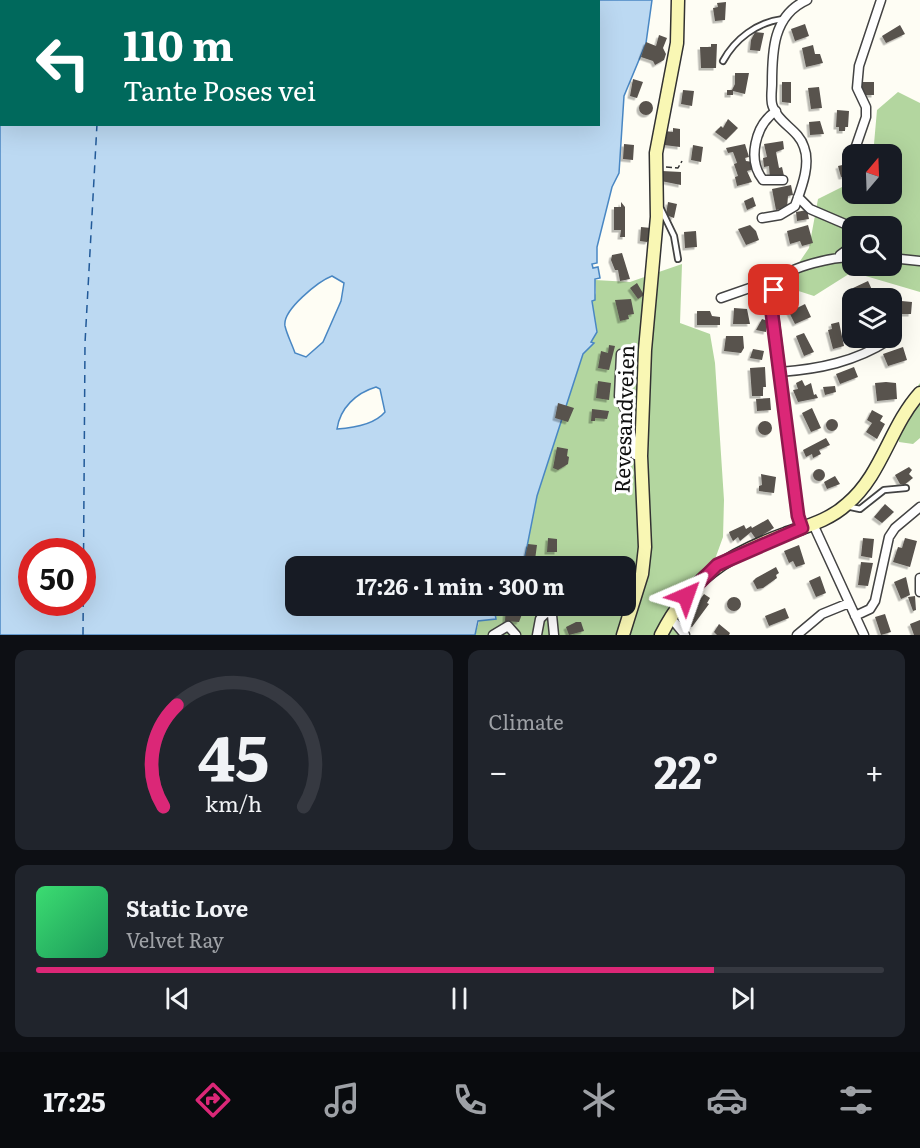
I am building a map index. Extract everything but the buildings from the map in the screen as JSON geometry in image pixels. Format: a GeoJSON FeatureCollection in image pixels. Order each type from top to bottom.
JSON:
{"type":"FeatureCollection","features":[{"type":"Feature","properties":{"kind":"main road","name":"Revesandveien"},"geometry":{"type":"LineString","coordinates":[[623,635],[642,574],[645,547],[641,456],[645,350],[654,278],[656,166],[659,126],[677,43],[678,0]]}},
{"type":"Feature","properties":{"kind":"main road"},"geometry":{"type":"LineString","coordinates":[[668,629],[693,587],[717,565],[808,526],[846,506],[866,483],[908,409],[920,393]]}},
{"type":"Feature","properties":{"kind":"street"},"geometry":{"type":"LineString","coordinates":[[762,218],[790,211],[798,197],[805,174],[805,147],[773,107],[772,64],[773,47],[783,19],[792,3],[807,0]]}},
{"type":"Feature","properties":{"kind":"street"},"geometry":{"type":"LineString","coordinates":[[857,144],[866,117],[866,107],[857,88],[859,66],[881,0]]}},
{"type":"Feature","properties":{"kind":"street"},"geometry":{"type":"LineString","coordinates":[[776,111],[765,122],[757,137],[755,157],[763,180],[783,180]]}},
{"type":"Feature","properties":{"kind":"street"},"geometry":{"type":"LineString","coordinates":[[798,197],[810,209],[842,223]]}},
{"type":"Feature","properties":{"kind":"street"},"geometry":{"type":"LineString","coordinates":[[842,253],[786,275],[776,283],[772,299],[772,314],[798,516],[808,526],[864,635]]}},
{"type":"Feature","properties":{"kind":"street"},"geometry":{"type":"LineString","coordinates":[[837,257],[842,257]]}},
{"type":"Feature","properties":{"kind":"street"},"geometry":{"type":"LineString","coordinates":[[902,259],[920,261]]}},
{"type":"Feature","properties":{"kind":"street"},"geometry":{"type":"LineString","coordinates":[[721,298],[767,282],[776,283]]}},
{"type":"Feature","properties":{"kind":"street"},"geometry":{"type":"LineString","coordinates":[[780,372],[826,366],[874,348]]}},
{"type":"Feature","properties":{"kind":"street"},"geometry":{"type":"LineString","coordinates":[[621,354],[619,396],[628,416],[635,455],[641,456]]}},
{"type":"Feature","properties":{"kind":"street"},"geometry":{"type":"LineString","coordinates":[[855,616],[870,609],[875,601],[889,537],[895,528],[920,507]]}},
{"type":"Feature","properties":{"kind":"street"},"geometry":{"type":"LineString","coordinates":[[920,578],[920,592]]}},
{"type":"Feature","properties":{"kind":"street"},"geometry":{"type":"LineString","coordinates":[[797,635],[822,614],[849,603]]}},
{"type":"Feature","properties":{"kind":"street"},"geometry":{"type":"LineString","coordinates":[[537,635],[540,619],[547,612],[552,615],[554,635]]}},
{"type":"Feature","properties":{"kind":"street"},"geometry":{"type":"LineString","coordinates":[[493,635],[508,626],[512,627],[516,635]]}},
{"type":"Feature","properties":{"kind":"street"},"geometry":{"type":"LineString","coordinates":[[668,629],[685,635]]}},
{"type":"Feature","properties":{"kind":"lane"},"geometry":{"type":"LineString","coordinates":[[723,61],[732,45],[742,36],[774,20],[783,19]]}},
{"type":"Feature","properties":{"kind":"lane","name":"Revesandveien"},"geometry":{"type":"LineString","coordinates":[[657,201],[674,236],[678,259]]}},
{"type":"Feature","properties":{"kind":"lane"},"geometry":{"type":"LineString","coordinates":[[846,506],[860,509],[884,490],[906,488]]}},
{"type":"Feature","properties":{"kind":"path"},"geometry":{"type":"LineString","coordinates":[[656,166],[678,168],[682,161]]}},
{"type":"Feature","properties":{"kind":"green space"},"geometry":{"type":"Polygon","coordinates":[[[898,92],[920,103],[920,292],[866,276],[902,276],[902,216],[842,216],[842,276],[846,276],[814,296],[783,286],[809,248],[818,199],[842,187],[842,204],[902,204],[902,144],[874,144],[877,110],[898,92]]]}},
{"type":"Feature","properties":{"kind":"green space"},"geometry":{"type":"Polygon","coordinates":[[[682,264],[680,323],[710,334],[715,363],[724,500],[723,537],[710,573],[681,614],[690,635],[475,635],[481,616],[636,616],[636,556],[525,556],[537,496],[583,354],[593,343],[591,342],[597,332],[592,301],[596,293],[595,280],[630,282],[682,264]]]}},
{"type":"Feature","properties":{"kind":"green space"},"geometry":{"type":"Polygon","coordinates":[[[920,383],[920,438],[913,444],[899,442],[897,414],[920,383]]]}},
{"type":"Feature","properties":{"kind":"water"},"geometry":{"type":"Polygon","coordinates":[[[600,0],[652,0],[646,43],[624,96],[619,173],[612,187],[597,247],[597,263],[592,264],[593,268],[598,267],[600,278],[595,279],[595,300],[592,301],[597,332],[591,342],[594,343],[583,354],[537,496],[525,556],[285,556],[285,616],[495,616],[496,619],[478,621],[475,635],[0,635],[0,126],[600,126],[600,0]],[[332,276],[295,304],[289,312],[285,326],[295,353],[306,357],[323,342],[341,301],[344,283],[332,276]],[[376,387],[362,393],[350,402],[342,414],[337,429],[369,423],[385,412],[380,389],[376,387]]]}},
{"type":"Feature","properties":{"kind":"ferry route"},"geometry":{"type":"LineString","coordinates":[[83,635],[85,343],[97,126]]}},
{"type":"Feature","properties":{"kind":"route"},"geometry":{"type":"LineString","coordinates":[[686,596],[717,565],[802,528],[798,519],[777,359],[772,314],[774,290]]}}]}
